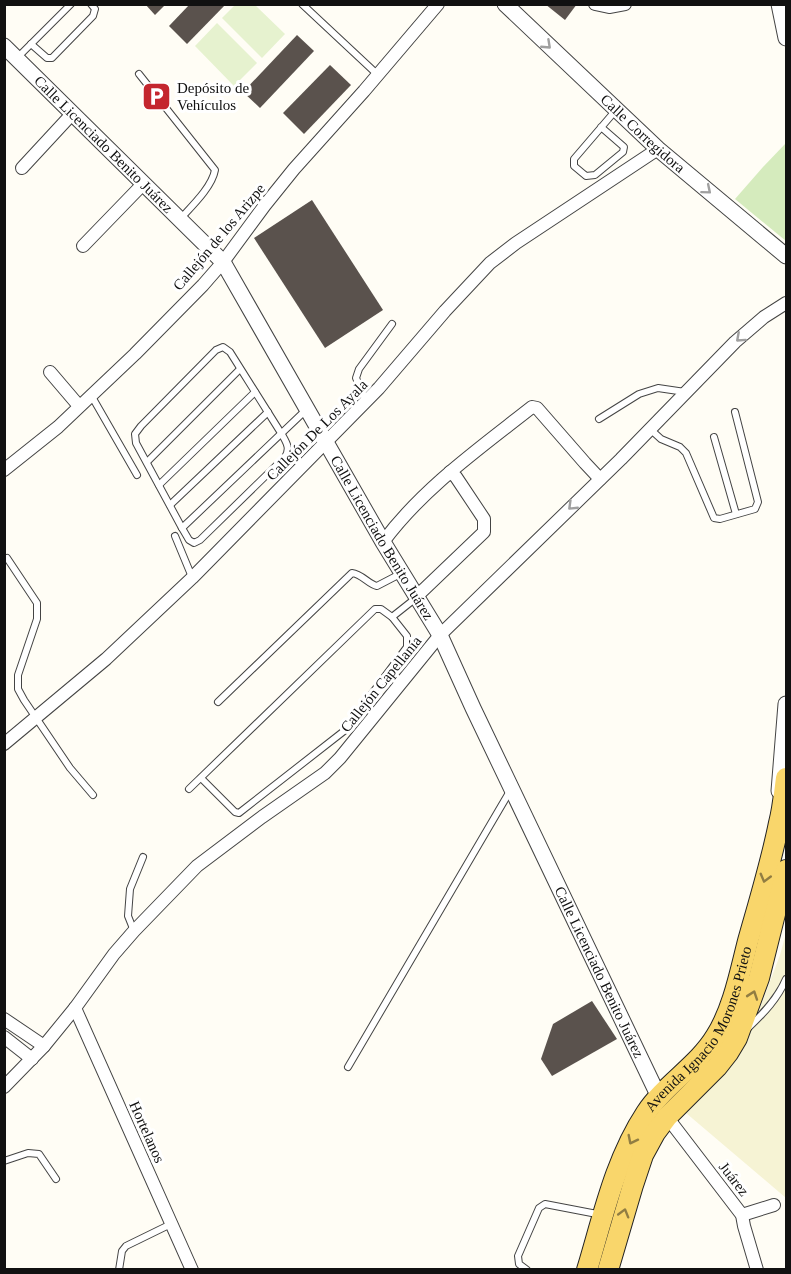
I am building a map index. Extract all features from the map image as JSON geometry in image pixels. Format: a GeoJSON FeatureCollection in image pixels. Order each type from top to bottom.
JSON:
{"type":"FeatureCollection","features":[{"type":"Feature","properties":{"kind":"main road","name":"Avenida Ignacio Morones Prieto"},"geometry":{"type":"LineString","coordinates":[[587,1269],[618,1169],[632,1138],[659,1097],[709,1047],[725,1019],[740,973],[780,822],[786,778]]}},
{"type":"Feature","properties":{"kind":"main road","name":"Avenida Ignacio Morones Prieto"},"geometry":{"type":"LineString","coordinates":[[608,1269],[630,1195],[644,1155],[655,1133],[667,1117],[717,1067],[736,1038],[759,978],[786,870]]}},
{"type":"Feature","properties":{"kind":"street","name":"Callejón de los Arizpe"},"geometry":{"type":"LineString","coordinates":[[4,470],[58,427],[203,285],[294,169],[438,4]]}},
{"type":"Feature","properties":{"kind":"street"},"geometry":{"type":"LineString","coordinates":[[595,4],[609,8],[625,4]]}},
{"type":"Feature","properties":{"kind":"street"},"geometry":{"type":"LineString","coordinates":[[779,4],[786,38]]}},
{"type":"Feature","properties":{"kind":"street","name":"Calle Corregidora"},"geometry":{"type":"LineString","coordinates":[[510,6],[658,148],[786,255]]}},
{"type":"Feature","properties":{"kind":"street","name":"Calle Licenciado Benito Juárez"},"geometry":{"type":"LineString","coordinates":[[4,46],[223,262],[383,542],[440,635],[659,1097]]}},
{"type":"Feature","properties":{"kind":"street"},"geometry":{"type":"LineString","coordinates":[[22,168],[72,114]]}},
{"type":"Feature","properties":{"kind":"street","name":"Callejón De Los Ayala"},"geometry":{"type":"LineString","coordinates":[[4,744],[106,659],[192,578],[366,401],[490,263],[516,243],[658,148]]}},
{"type":"Feature","properties":{"kind":"street"},"geometry":{"type":"LineString","coordinates":[[83,246],[144,183]]}},
{"type":"Feature","properties":{"kind":"street","name":"Callejón Capellanía"},"geometry":{"type":"LineString","coordinates":[[4,1087],[44,1046],[134,930],[197,866],[325,772],[340,758],[440,635],[650,429],[735,342],[764,317],[786,303]]}},
{"type":"Feature","properties":{"kind":"street"},"geometry":{"type":"LineString","coordinates":[[50,372],[79,406]]}},
{"type":"Feature","properties":{"kind":"street"},"geometry":{"type":"LineString","coordinates":[[383,542],[397,523],[450,472],[532,407],[537,408],[600,478]]}},
{"type":"Feature","properties":{"kind":"street"},"geometry":{"type":"LineString","coordinates":[[416,597],[484,532],[484,519],[456,477],[450,472]]}},
{"type":"Feature","properties":{"kind":"street"},"geometry":{"type":"LineString","coordinates":[[780,822],[779,781],[786,704]]}},
{"type":"Feature","properties":{"kind":"street","name":"Hortelanos"},"geometry":{"type":"LineString","coordinates":[[75,1008],[192,1269]]}},
{"type":"Feature","properties":{"kind":"street"},"geometry":{"type":"LineString","coordinates":[[4,1019],[44,1046]]}},
{"type":"Feature","properties":{"kind":"street"},"geometry":{"type":"LineString","coordinates":[[4,1037],[32,1059]]}},
{"type":"Feature","properties":{"kind":"street","name":"Juárez"},"geometry":{"type":"LineString","coordinates":[[667,1117],[742,1215],[757,1269]]}},
{"type":"Feature","properties":{"kind":"street"},"geometry":{"type":"LineString","coordinates":[[742,1215],[774,1205]]}},
{"type":"Feature","properties":{"kind":"lane"},"geometry":{"type":"LineString","coordinates":[[17,58],[71,4]]}},
{"type":"Feature","properties":{"kind":"lane"},"geometry":{"type":"LineString","coordinates":[[31,44],[47,58],[52,58],[93,16],[95,9],[92,4]]}},
{"type":"Feature","properties":{"kind":"lane"},"geometry":{"type":"LineString","coordinates":[[302,4],[378,75]]}},
{"type":"Feature","properties":{"kind":"lane"},"geometry":{"type":"LineString","coordinates":[[139,74],[215,170],[214,177],[180,219]]}},
{"type":"Feature","properties":{"kind":"lane"},"geometry":{"type":"LineString","coordinates":[[602,127],[624,147],[623,152],[595,175],[586,176],[574,166],[573,159],[617,110]]}},
{"type":"Feature","properties":{"kind":"lane"},"geometry":{"type":"LineString","coordinates":[[366,401],[356,378],[359,369],[392,324]]}},
{"type":"Feature","properties":{"kind":"lane"},"geometry":{"type":"LineString","coordinates":[[220,348],[227,349],[255,392],[281,433],[288,447],[287,454],[200,540],[191,542],[135,438],[137,429],[220,348]]}},
{"type":"Feature","properties":{"kind":"lane"},"geometry":{"type":"LineString","coordinates":[[147,462],[240,369]]}},
{"type":"Feature","properties":{"kind":"lane"},"geometry":{"type":"LineString","coordinates":[[599,419],[639,394],[658,387],[686,392]]}},
{"type":"Feature","properties":{"kind":"lane"},"geometry":{"type":"LineString","coordinates":[[159,485],[255,392]]}},
{"type":"Feature","properties":{"kind":"lane"},"geometry":{"type":"LineString","coordinates":[[91,395],[137,475]]}},
{"type":"Feature","properties":{"kind":"lane"},"geometry":{"type":"LineString","coordinates":[[182,528],[307,408]]}},
{"type":"Feature","properties":{"kind":"lane"},"geometry":{"type":"LineString","coordinates":[[170,505],[268,412]]}},
{"type":"Feature","properties":{"kind":"lane"},"geometry":{"type":"LineString","coordinates":[[650,429],[661,439],[680,447],[686,453],[714,518],[720,519],[754,508],[758,502],[735,412]]}},
{"type":"Feature","properties":{"kind":"lane"},"geometry":{"type":"LineString","coordinates":[[714,437],[736,514]]}},
{"type":"Feature","properties":{"kind":"lane"},"geometry":{"type":"LineString","coordinates":[[175,536],[192,578]]}},
{"type":"Feature","properties":{"kind":"lane"},"geometry":{"type":"LineString","coordinates":[[7,558],[38,603],[37,619],[18,675],[18,689],[70,768],[93,795]]}},
{"type":"Feature","properties":{"kind":"lane"},"geometry":{"type":"LineString","coordinates":[[218,702],[352,573],[377,586],[402,573]]}},
{"type":"Feature","properties":{"kind":"lane"},"geometry":{"type":"LineString","coordinates":[[392,617],[416,597]]}},
{"type":"Feature","properties":{"kind":"lane"},"geometry":{"type":"LineString","coordinates":[[189,789],[201,777],[375,609],[381,609],[392,617],[407,636],[407,647],[344,730],[239,813],[235,812],[201,777]]}},
{"type":"Feature","properties":{"kind":"lane"},"geometry":{"type":"LineString","coordinates":[[348,1067],[511,788]]}},
{"type":"Feature","properties":{"kind":"lane"},"geometry":{"type":"LineString","coordinates":[[134,930],[128,916],[130,889],[143,857]]}},
{"type":"Feature","properties":{"kind":"lane"},"geometry":{"type":"LineString","coordinates":[[736,1038],[770,1006],[782,990],[786,979]]}},
{"type":"Feature","properties":{"kind":"lane"},"geometry":{"type":"LineString","coordinates":[[4,1161],[28,1153],[39,1154],[56,1179]]}},
{"type":"Feature","properties":{"kind":"lane"},"geometry":{"type":"LineString","coordinates":[[527,1269],[519,1264],[518,1256],[539,1208],[545,1204],[597,1214]]}},
{"type":"Feature","properties":{"kind":"lane"},"geometry":{"type":"LineString","coordinates":[[119,1269],[122,1251],[126,1246],[171,1223]]}},
{"type":"Feature","properties":{"kind":"shaded area"},"geometry":{"type":"Polygon","coordinates":[[[786,933],[786,1198],[686,1113],[740,1053],[755,1021],[786,933]]]}},
{"type":"Feature","properties":{"kind":"green space"},"geometry":{"type":"Polygon","coordinates":[[[236,4],[255,5],[285,34],[262,58],[222,18],[236,4]]]}},
{"type":"Feature","properties":{"kind":"green space"},"geometry":{"type":"Polygon","coordinates":[[[217,23],[257,63],[234,86],[195,46],[217,23]]]}},
{"type":"Feature","properties":{"kind":"green space"},"geometry":{"type":"Polygon","coordinates":[[[786,143],[786,241],[735,199],[786,143]]]}},
{"type":"Feature","properties":{"kind":"building"},"geometry":{"type":"Polygon","coordinates":[[[145,4],[166,4],[155,15],[145,4]]]}},
{"type":"Feature","properties":{"kind":"building"},"geometry":{"type":"Polygon","coordinates":[[[190,4],[226,4],[187,44],[169,26],[190,4]]]}},
{"type":"Feature","properties":{"kind":"building"},"geometry":{"type":"Polygon","coordinates":[[[545,4],[577,4],[565,20],[545,4]]]}},
{"type":"Feature","properties":{"kind":"building"},"geometry":{"type":"Polygon","coordinates":[[[297,35],[314,51],[260,108],[243,92],[297,35]]]}},
{"type":"Feature","properties":{"kind":"building"},"geometry":{"type":"Polygon","coordinates":[[[330,65],[351,85],[304,134],[283,113],[330,65]]]}},
{"type":"Feature","properties":{"kind":"building"},"geometry":{"type":"Polygon","coordinates":[[[312,200],[383,310],[325,348],[254,238],[312,200]]]}},
{"type":"Feature","properties":{"kind":"building"},"geometry":{"type":"Polygon","coordinates":[[[592,1001],[617,1039],[552,1076],[541,1059],[553,1024],[592,1001]]]}},
{"type":"Feature","properties":{"kind":"place","name":"Depósito de Vehículos"},"geometry":{"type":"Point","coordinates":[156,97]}}]}
